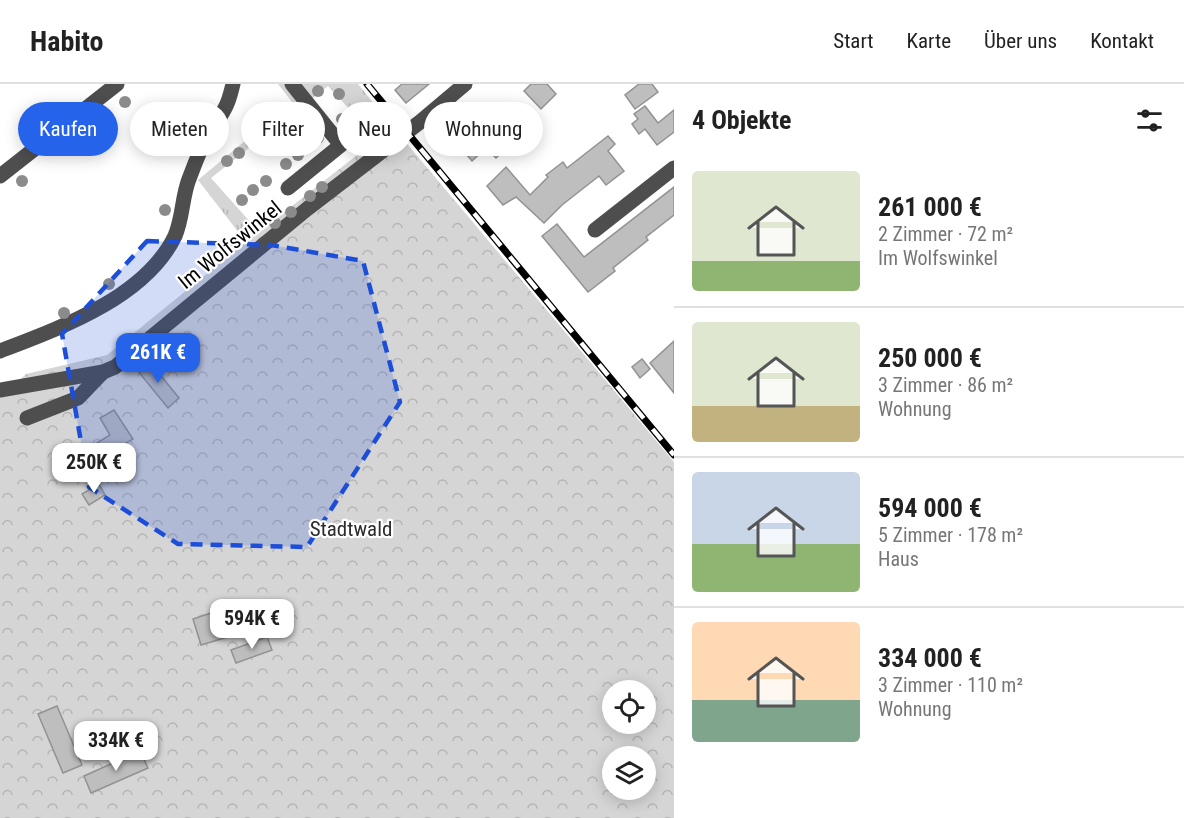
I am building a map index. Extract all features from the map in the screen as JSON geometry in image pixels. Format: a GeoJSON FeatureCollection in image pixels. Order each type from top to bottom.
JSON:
{"type":"FeatureCollection","features":[{"type":"Feature","properties":{"kind":"street"},"geometry":{"type":"LineString","coordinates":[[0,176],[117,84]]}},
{"type":"Feature","properties":{"kind":"street"},"geometry":{"type":"LineString","coordinates":[[0,351],[70,325],[105,305],[139,280],[161,260],[175,236],[192,171],[205,141],[225,108],[233,84]]}},
{"type":"Feature","properties":{"kind":"street"},"geometry":{"type":"LineString","coordinates":[[288,188],[341,145],[292,84]]}},
{"type":"Feature","properties":{"kind":"street","name":"Im Wolfswinkel"},"geometry":{"type":"LineString","coordinates":[[0,390],[103,372],[115,367],[465,84]]}},
{"type":"Feature","properties":{"kind":"street"},"geometry":{"type":"LineString","coordinates":[[595,230],[674,168]]}},
{"type":"Feature","properties":{"kind":"street"},"geometry":{"type":"LineString","coordinates":[[27,418],[78,398],[103,372]]}},
{"type":"Feature","properties":{"kind":"highlighted area"},"geometry":{"type":"Polygon","coordinates":[[[147,241],[271,245],[363,261],[400,402],[307,547],[178,544],[89,487],[62,334],[147,241]]]}},
{"type":"Feature","properties":{"kind":"green space"},"geometry":{"type":"Polygon","coordinates":[[[278,84],[358,84],[373,102],[343,102],[328,86],[308,102],[292,102],[278,84]]]}},
{"type":"Feature","properties":{"kind":"green space"},"geometry":{"type":"Polygon","coordinates":[[[241,144],[241,154],[211,178],[260,233],[246,242],[198,180],[241,144]]]}},
{"type":"Feature","properties":{"kind":"green space","name":"Stadtwald"},"geometry":{"type":"Polygon","coordinates":[[[412,150],[674,462],[674,818],[0,818],[0,395],[5,394],[26,374],[107,355],[356,156],[412,156],[412,150]]]}},
{"type":"Feature","properties":{"kind":"building"},"geometry":{"type":"Polygon","coordinates":[[[402,84],[429,84],[407,102],[395,90],[402,84]]]}},
{"type":"Feature","properties":{"kind":"building"},"geometry":{"type":"Polygon","coordinates":[[[531,84],[547,84],[556,94],[543,107],[543,102],[534,102],[524,91],[531,84]]]}},
{"type":"Feature","properties":{"kind":"building"},"geometry":{"type":"Polygon","coordinates":[[[639,84],[652,84],[658,92],[635,109],[625,95],[639,84]]]}},
{"type":"Feature","properties":{"kind":"building"},"geometry":{"type":"Polygon","coordinates":[[[645,106],[658,123],[674,110],[674,132],[657,145],[645,129],[639,134],[632,124],[638,119],[634,114],[645,106]]]}},
{"type":"Feature","properties":{"kind":"building"},"geometry":{"type":"Polygon","coordinates":[[[608,136],[615,144],[608,151],[624,171],[606,185],[599,176],[562,205],[544,223],[516,197],[503,205],[487,186],[506,167],[530,195],[548,177],[546,175],[563,162],[567,168],[608,136]]]}},
{"type":"Feature","properties":{"kind":"building"},"geometry":{"type":"Polygon","coordinates":[[[468,156],[477,156],[472,161],[468,156]]]}},
{"type":"Feature","properties":{"kind":"building"},"geometry":{"type":"Polygon","coordinates":[[[674,187],[674,215],[646,237],[648,240],[613,268],[615,271],[588,292],[542,236],[557,224],[584,257],[674,187]]]}},
{"type":"Feature","properties":{"kind":"building"},"geometry":{"type":"Polygon","coordinates":[[[674,341],[674,393],[650,363],[674,341]]]}},
{"type":"Feature","properties":{"kind":"building"},"geometry":{"type":"Polygon","coordinates":[[[642,359],[650,369],[640,378],[632,367],[642,359]]]}},
{"type":"Feature","properties":{"kind":"building"},"geometry":{"type":"Polygon","coordinates":[[[149,361],[179,398],[168,408],[137,370],[149,361]]]}},
{"type":"Feature","properties":{"kind":"building"},"geometry":{"type":"Polygon","coordinates":[[[114,410],[133,439],[116,449],[126,466],[99,482],[82,452],[110,435],[100,418],[114,410]]]}},
{"type":"Feature","properties":{"kind":"building"},"geometry":{"type":"Polygon","coordinates":[[[99,484],[105,495],[89,505],[82,494],[99,484]]]}},
{"type":"Feature","properties":{"kind":"building"},"geometry":{"type":"Polygon","coordinates":[[[223,609],[231,636],[201,645],[193,619],[223,609]]]}},
{"type":"Feature","properties":{"kind":"building"},"geometry":{"type":"Polygon","coordinates":[[[267,637],[272,650],[236,663],[231,650],[267,637]]]}},
{"type":"Feature","properties":{"kind":"building"},"geometry":{"type":"Polygon","coordinates":[[[57,706],[82,765],[63,773],[38,714],[57,706]]]}},
{"type":"Feature","properties":{"kind":"building"},"geometry":{"type":"Polygon","coordinates":[[[140,751],[148,768],[91,793],[84,776],[140,751]]]}},
{"type":"Feature","properties":{"kind":"railway"},"geometry":{"type":"LineString","coordinates":[[367,84],[674,455]]}}]}
